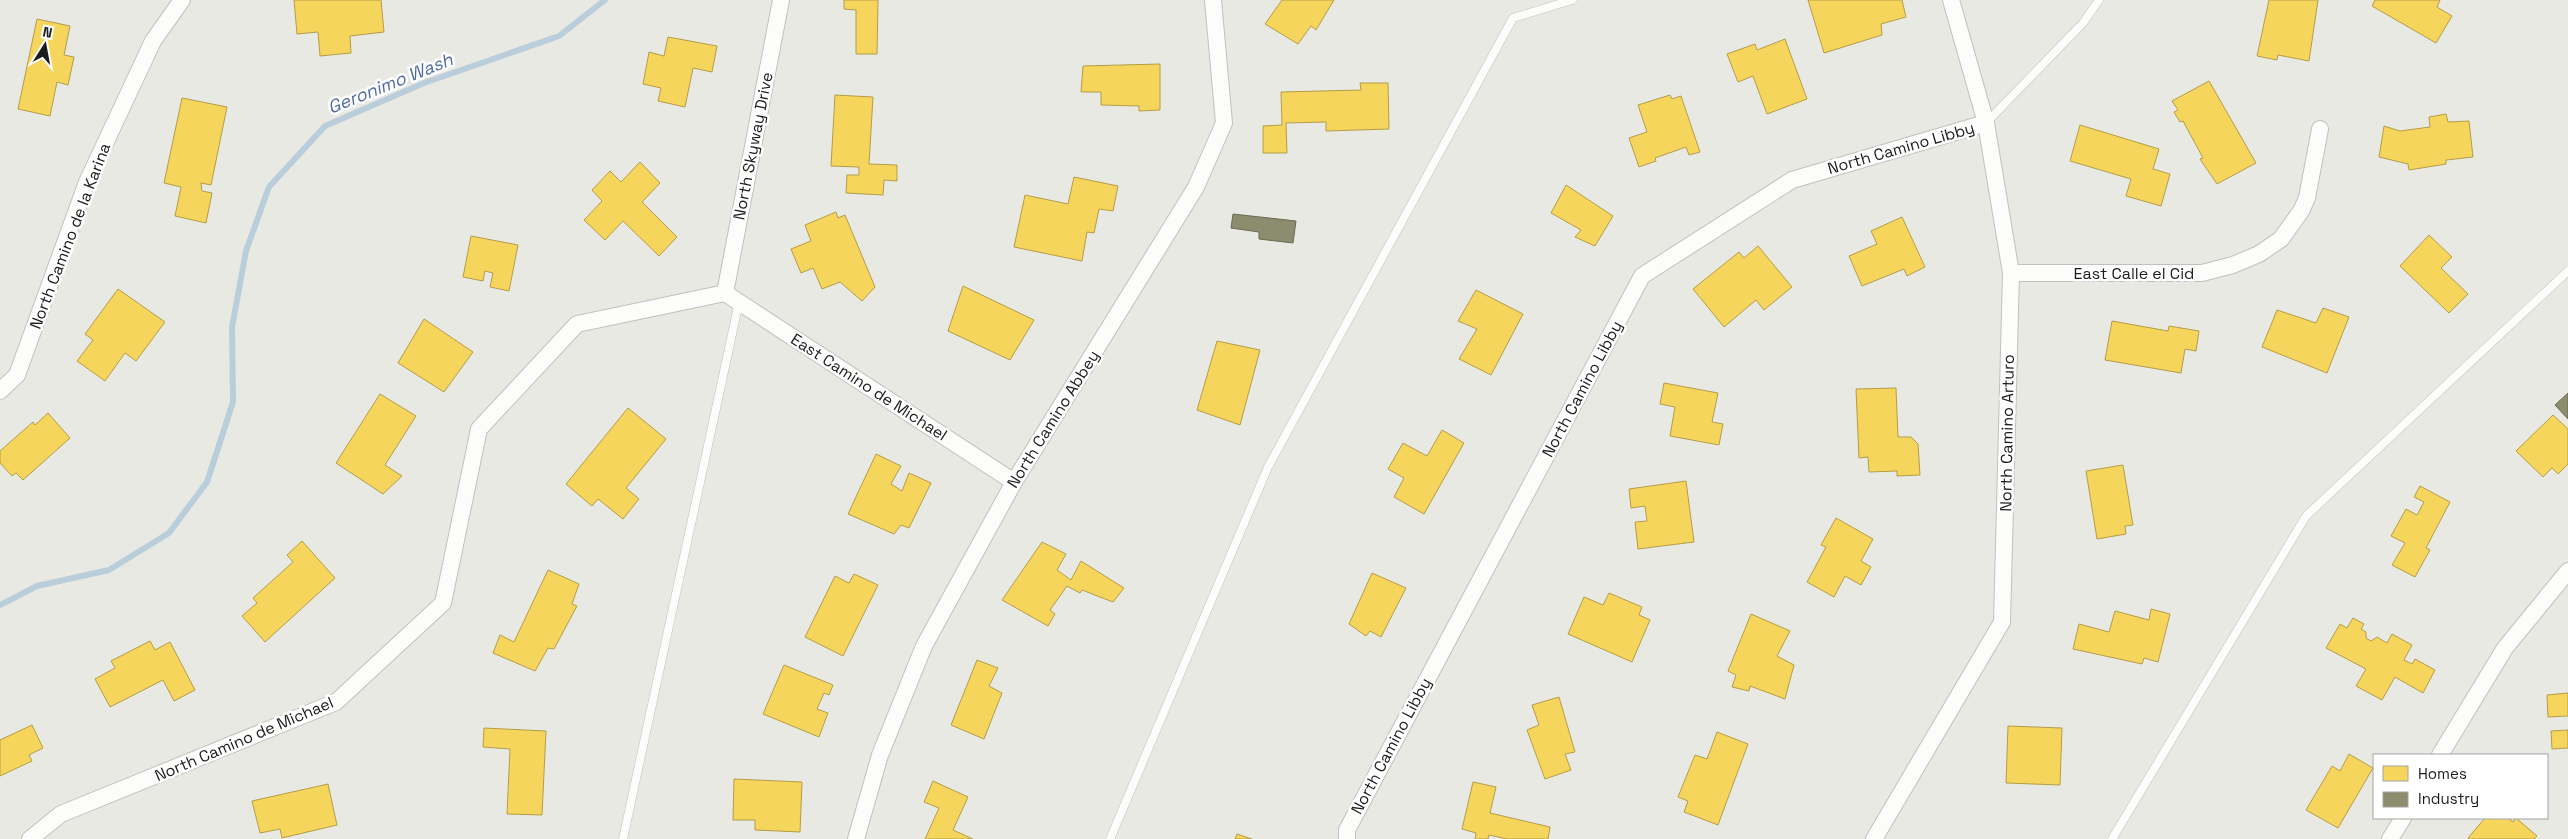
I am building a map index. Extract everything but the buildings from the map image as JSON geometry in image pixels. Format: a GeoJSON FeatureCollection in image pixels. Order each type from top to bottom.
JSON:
{"type":"FeatureCollection","features":[{"type":"Feature","properties":{"kind":"street","name":"North Camino de la Karina"},"geometry":{"type":"LineString","coordinates":[[0,391],[17,375],[91,173],[153,41],[182,0]]}},
{"type":"Feature","properties":{"kind":"street","name":"North Skyway Drive"},"geometry":{"type":"LineString","coordinates":[[725,293],[781,0]]}},
{"type":"Feature","properties":{"kind":"street","name":"North Camino Abbey"},"geometry":{"type":"LineString","coordinates":[[856,839],[880,755],[924,646],[1014,482],[1196,187],[1224,123],[1212,0]]}},
{"type":"Feature","properties":{"kind":"street","name":"North Camino Arturo"},"geometry":{"type":"LineString","coordinates":[[1874,839],[2002,622],[2011,273],[1986,123],[1951,0]]}},
{"type":"Feature","properties":{"kind":"street","name":"North Camino Libby"},"geometry":{"type":"LineString","coordinates":[[1347,839],[1347,830],[1642,276],[1792,180],[1986,123]]}},
{"type":"Feature","properties":{"kind":"street","name":"East Calle el Cid"},"geometry":{"type":"LineString","coordinates":[[2011,273],[2202,273],[2233,265],[2259,254],[2281,239],[2296,220],[2307,198],[2320,129]]}},
{"type":"Feature","properties":{"kind":"street","name":"East Camino de Michael"},"geometry":{"type":"LineString","coordinates":[[725,293],[1014,482]]}},
{"type":"Feature","properties":{"kind":"street","name":"North Camino de Michael"},"geometry":{"type":"LineString","coordinates":[[30,839],[61,814],[336,702],[443,603],[479,429],[577,324],[725,293]]}},
{"type":"Feature","properties":{"kind":"street"},"geometry":{"type":"LineString","coordinates":[[2441,754],[2505,648],[2568,571]]}},
{"type":"Feature","properties":{"kind":"street"},"geometry":{"type":"LineString","coordinates":[[2390,839],[2402,819]]}},
{"type":"Feature","properties":{"kind":"lane"},"geometry":{"type":"LineString","coordinates":[[1110,839],[1268,467],[1513,18],[1572,0]]}},
{"type":"Feature","properties":{"kind":"lane"},"geometry":{"type":"LineString","coordinates":[[1986,123],[2083,23],[2099,0]]}},
{"type":"Feature","properties":{"kind":"lane"},"geometry":{"type":"LineString","coordinates":[[2112,839],[2306,516],[2568,271]]}},
{"type":"Feature","properties":{"kind":"lane"},"geometry":{"type":"LineString","coordinates":[[623,839],[739,302]]}},
{"type":"Feature","properties":{"kind":"waterway","name":"Geronimo Wash"},"geometry":{"type":"LineString","coordinates":[[0,605],[37,586],[109,570],[169,533],[207,482],[233,402],[232,327],[246,251],[269,187],[325,126],[424,83],[559,36],[605,0]]}}]}
